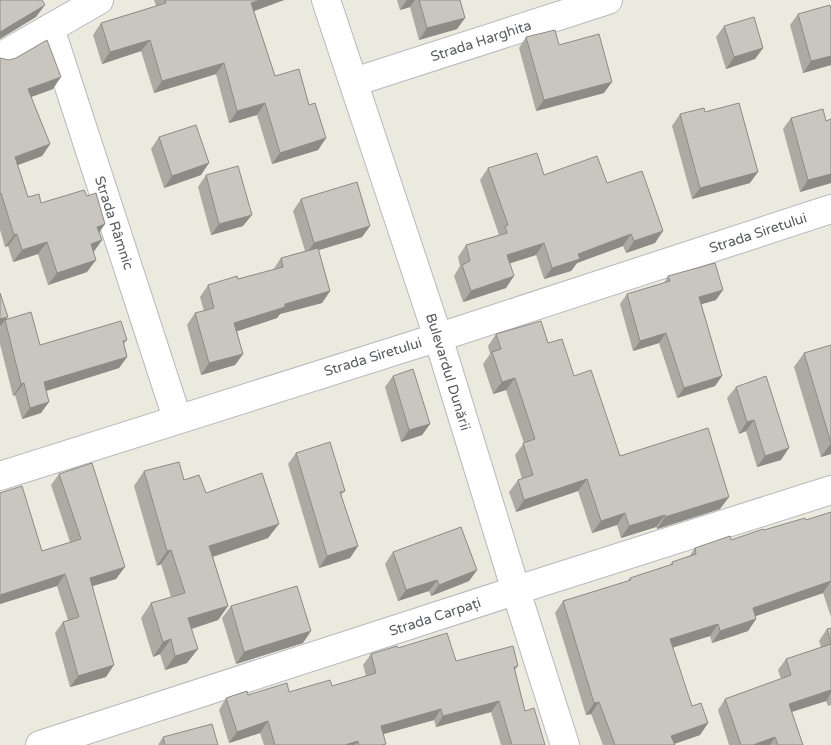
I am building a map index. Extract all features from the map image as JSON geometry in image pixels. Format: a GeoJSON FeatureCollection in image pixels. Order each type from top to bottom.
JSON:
{"type":"FeatureCollection","features":[{"type":"Feature","properties":{"kind":"street"},"geometry":{"type":"LineString","coordinates":[[0,57],[98,0]]}},
{"type":"Feature","properties":{"kind":"street","name":"Bulevardul Dunării"},"geometry":{"type":"LineString","coordinates":[[326,0],[438,337],[565,745]]}},
{"type":"Feature","properties":{"kind":"street","name":"Strada Harghita"},"geometry":{"type":"LineString","coordinates":[[354,82],[608,0]]}},
{"type":"Feature","properties":{"kind":"street","name":"Strada Râmnic"},"geometry":{"type":"LineString","coordinates":[[50,28],[177,418]]}},
{"type":"Feature","properties":{"kind":"street","name":"Strada Siretului"},"geometry":{"type":"LineString","coordinates":[[0,476],[177,418],[438,337],[831,209]]}},
{"type":"Feature","properties":{"kind":"street","name":"Strada Carpați"},"geometry":{"type":"LineString","coordinates":[[40,745],[831,490]]}},
{"type":"Feature","properties":{"kind":"building"},"geometry":{"type":"Polygon","coordinates":[[[0,0],[42,0],[45,5],[0,32],[0,0]]]}},
{"type":"Feature","properties":{"kind":"building"},"geometry":{"type":"Polygon","coordinates":[[[165,0],[260,0],[251,3],[275,76],[299,69],[309,105],[315,103],[326,138],[280,153],[265,103],[237,111],[224,63],[162,81],[150,40],[110,52],[101,23],[166,3],[165,0]]]}},
{"type":"Feature","properties":{"kind":"building"},"geometry":{"type":"Polygon","coordinates":[[[419,0],[460,0],[465,18],[427,28],[419,0]]]}},
{"type":"Feature","properties":{"kind":"building"},"geometry":{"type":"Polygon","coordinates":[[[830,5],[831,56],[811,61],[798,14],[830,5]]]}},
{"type":"Feature","properties":{"kind":"building"},"geometry":{"type":"Polygon","coordinates":[[[754,17],[763,48],[734,57],[724,26],[754,17]]]}},
{"type":"Feature","properties":{"kind":"building"},"geometry":{"type":"Polygon","coordinates":[[[555,30],[559,45],[599,34],[612,82],[544,100],[526,37],[555,30]]]}},
{"type":"Feature","properties":{"kind":"building"},"geometry":{"type":"Polygon","coordinates":[[[47,40],[61,77],[28,89],[50,144],[15,157],[28,197],[39,194],[41,203],[84,190],[87,196],[96,193],[105,224],[97,227],[102,240],[91,244],[96,260],[57,273],[47,242],[22,250],[17,234],[14,235],[0,194],[0,58],[9,60],[16,58],[47,40]]]}},
{"type":"Feature","properties":{"kind":"building"},"geometry":{"type":"Polygon","coordinates":[[[739,103],[758,172],[700,188],[680,114],[704,108],[705,112],[739,103]]]}},
{"type":"Feature","properties":{"kind":"building"},"geometry":{"type":"Polygon","coordinates":[[[823,109],[826,121],[831,119],[831,174],[808,180],[791,118],[823,109]]]}},
{"type":"Feature","properties":{"kind":"building"},"geometry":{"type":"Polygon","coordinates":[[[196,125],[209,163],[172,176],[159,137],[196,125]]]}},
{"type":"Feature","properties":{"kind":"building"},"geometry":{"type":"Polygon","coordinates":[[[537,153],[544,175],[597,156],[607,183],[642,171],[663,231],[634,241],[631,234],[578,254],[580,259],[552,268],[544,243],[507,255],[514,276],[471,291],[462,265],[470,261],[466,245],[507,233],[505,226],[508,225],[488,168],[537,153]]]}},
{"type":"Feature","properties":{"kind":"building"},"geometry":{"type":"Polygon","coordinates":[[[238,166],[252,215],[219,224],[206,175],[238,166]]]}},
{"type":"Feature","properties":{"kind":"building"},"geometry":{"type":"Polygon","coordinates":[[[357,182],[370,226],[314,243],[301,199],[357,182]]]}},
{"type":"Feature","properties":{"kind":"building"},"geometry":{"type":"Polygon","coordinates":[[[318,248],[330,291],[285,304],[285,307],[234,323],[243,354],[209,363],[195,313],[214,308],[208,285],[237,276],[238,279],[283,267],[281,258],[318,248]]]}},
{"type":"Feature","properties":{"kind":"building"},"geometry":{"type":"Polygon","coordinates":[[[715,263],[723,290],[699,297],[722,376],[684,388],[666,333],[640,341],[627,294],[670,281],[668,276],[715,263]]]}},
{"type":"Feature","properties":{"kind":"building"},"geometry":{"type":"Polygon","coordinates":[[[0,293],[8,317],[0,319],[0,293]]]}},
{"type":"Feature","properties":{"kind":"building"},"geometry":{"type":"Polygon","coordinates":[[[31,312],[40,345],[121,321],[127,340],[123,341],[127,357],[44,382],[49,402],[30,408],[24,383],[21,384],[5,320],[31,312]]]}},
{"type":"Feature","properties":{"kind":"building"},"geometry":{"type":"Polygon","coordinates":[[[541,321],[548,343],[562,339],[574,376],[591,370],[620,456],[708,428],[729,497],[629,526],[625,513],[601,521],[587,479],[524,500],[518,480],[533,475],[523,443],[535,439],[515,378],[502,382],[492,352],[501,349],[496,334],[541,321]]]}},
{"type":"Feature","properties":{"kind":"building"},"geometry":{"type":"Polygon","coordinates":[[[831,345],[831,443],[804,353],[831,345]]]}},
{"type":"Feature","properties":{"kind":"building"},"geometry":{"type":"Polygon","coordinates":[[[413,369],[430,424],[409,430],[393,376],[413,369]]]}},
{"type":"Feature","properties":{"kind":"building"},"geometry":{"type":"Polygon","coordinates":[[[766,376],[789,448],[765,456],[754,420],[747,422],[736,387],[766,376]]]}},
{"type":"Feature","properties":{"kind":"building"},"geometry":{"type":"Polygon","coordinates":[[[330,442],[345,491],[340,492],[358,546],[327,556],[296,453],[330,442]]]}},
{"type":"Feature","properties":{"kind":"building"},"geometry":{"type":"Polygon","coordinates":[[[179,462],[184,480],[199,475],[206,493],[262,473],[279,524],[209,546],[228,606],[188,618],[198,649],[175,656],[171,639],[163,642],[151,603],[185,593],[171,550],[167,551],[144,471],[179,462]]]}},
{"type":"Feature","properties":{"kind":"building"},"geometry":{"type":"Polygon","coordinates":[[[92,463],[125,567],[90,578],[114,665],[78,676],[63,622],[79,617],[65,574],[0,595],[0,493],[22,486],[42,551],[81,539],[59,474],[92,463]]]}},
{"type":"Feature","properties":{"kind":"building"},"geometry":{"type":"Polygon","coordinates":[[[831,512],[831,581],[753,608],[756,619],[720,631],[718,624],[670,639],[692,706],[701,703],[708,723],[671,736],[675,745],[615,745],[599,702],[594,703],[563,601],[631,580],[630,578],[673,564],[672,562],[696,554],[695,548],[730,536],[731,540],[763,529],[805,518],[806,520],[831,512]]]}},
{"type":"Feature","properties":{"kind":"building"},"geometry":{"type":"Polygon","coordinates":[[[461,527],[477,570],[439,585],[437,580],[406,590],[393,552],[461,527]]]}},
{"type":"Feature","properties":{"kind":"building"},"geometry":{"type":"Polygon","coordinates":[[[297,586],[311,631],[244,652],[231,606],[297,586]]]}},
{"type":"Feature","properties":{"kind":"building"},"geometry":{"type":"Polygon","coordinates":[[[831,628],[831,643],[827,629],[831,628]]]}},
{"type":"Feature","properties":{"kind":"building"},"geometry":{"type":"Polygon","coordinates":[[[447,633],[456,661],[513,646],[518,666],[514,667],[525,711],[534,708],[545,745],[512,745],[499,701],[443,716],[441,709],[381,726],[386,744],[382,745],[359,745],[358,741],[345,745],[275,745],[268,721],[237,732],[226,698],[247,691],[248,695],[287,683],[289,692],[330,680],[332,686],[376,673],[371,654],[447,633]]]}},
{"type":"Feature","properties":{"kind":"building"},"geometry":{"type":"Polygon","coordinates":[[[831,644],[831,690],[789,704],[803,745],[778,745],[775,737],[753,745],[741,745],[725,699],[791,675],[786,659],[831,644]]]}},
{"type":"Feature","properties":{"kind":"building"},"geometry":{"type":"Polygon","coordinates":[[[212,724],[218,745],[165,745],[163,737],[212,724]]]}}]}
